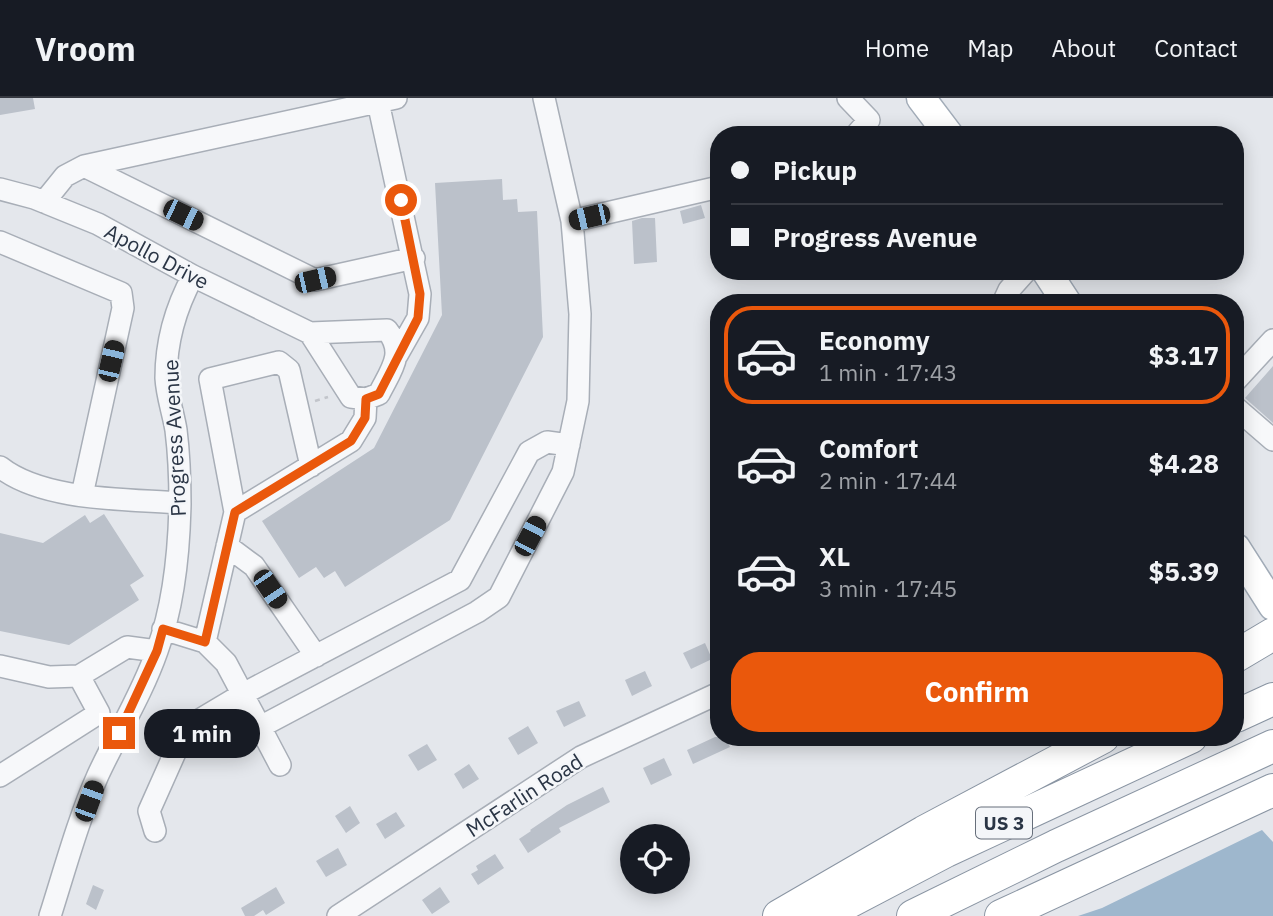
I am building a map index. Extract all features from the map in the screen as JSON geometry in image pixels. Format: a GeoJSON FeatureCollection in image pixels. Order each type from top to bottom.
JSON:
{"type":"FeatureCollection","features":[{"type":"Feature","properties":{"kind":"highway"},"geometry":{"type":"LineString","coordinates":[[1244,651],[1273,634]]}},
{"type":"Feature","properties":{"kind":"highway"},"geometry":{"type":"LineString","coordinates":[[1244,669],[1273,655]]}},
{"type":"Feature","properties":{"kind":"highway"},"geometry":{"type":"LineString","coordinates":[[1244,712],[1273,699]]}},
{"type":"Feature","properties":{"kind":"highway"},"geometry":{"type":"LineString","coordinates":[[779,916],[1079,746]]}},
{"type":"Feature","properties":{"kind":"highway"},"geometry":{"type":"LineString","coordinates":[[1036,771],[1085,746]]}},
{"type":"Feature","properties":{"kind":"highway","name":"US 3"},"geometry":{"type":"LineString","coordinates":[[822,916],[946,851],[1172,746]]}},
{"type":"Feature","properties":{"kind":"highway","name":"US 3"},"geometry":{"type":"LineString","coordinates":[[913,916],[1273,746]]}},
{"type":"Feature","properties":{"kind":"highway"},"geometry":{"type":"LineString","coordinates":[[1001,916],[1273,790]]}},
{"type":"Feature","properties":{"kind":"main road"},"geometry":{"type":"LineString","coordinates":[[924,99],[941,126]]}},
{"type":"Feature","properties":{"kind":"main road"},"geometry":{"type":"LineString","coordinates":[[1244,560],[1269,599]]}},
{"type":"Feature","properties":{"kind":"street"},"geometry":{"type":"LineString","coordinates":[[260,727],[465,618],[499,597],[563,472],[578,401],[580,314],[572,221],[544,98]]}},
{"type":"Feature","properties":{"kind":"street"},"geometry":{"type":"LineString","coordinates":[[848,98],[869,120],[864,126]]}},
{"type":"Feature","properties":{"kind":"street"},"geometry":{"type":"LineString","coordinates":[[44,202],[65,176],[84,166],[387,100],[420,294],[418,318],[379,394],[366,399],[351,397],[310,333]]}},
{"type":"Feature","properties":{"kind":"street"},"geometry":{"type":"LineString","coordinates":[[84,166],[315,280],[414,258]]}},
{"type":"Feature","properties":{"kind":"street","name":"Apollo Drive"},"geometry":{"type":"LineString","coordinates":[[0,189],[44,202],[98,224],[193,276],[310,333],[387,330],[396,341],[397,355]]}},
{"type":"Feature","properties":{"kind":"street"},"geometry":{"type":"LineString","coordinates":[[572,221],[710,189]]}},
{"type":"Feature","properties":{"kind":"street"},"geometry":{"type":"LineString","coordinates":[[0,242],[121,293],[123,308],[82,495]]}},
{"type":"Feature","properties":{"kind":"street","name":"Progress Avenue"},"geometry":{"type":"LineString","coordinates":[[50,916],[97,778],[157,651],[163,629],[178,540],[180,503],[176,428],[166,377],[168,352],[177,311],[193,276]]}},
{"type":"Feature","properties":{"kind":"street"},"geometry":{"type":"LineString","coordinates":[[1007,294],[1018,280]]}},
{"type":"Feature","properties":{"kind":"street"},"geometry":{"type":"LineString","coordinates":[[1244,371],[1273,340]]}},
{"type":"Feature","properties":{"kind":"street"},"geometry":{"type":"LineString","coordinates":[[205,642],[235,512],[209,379],[279,362],[289,370],[311,466]]}},
{"type":"Feature","properties":{"kind":"street"},"geometry":{"type":"LineString","coordinates":[[235,512],[351,441],[365,418],[366,399]]}},
{"type":"Feature","properties":{"kind":"street"},"geometry":{"type":"LineString","coordinates":[[1244,415],[1273,440]]}},
{"type":"Feature","properties":{"kind":"street"},"geometry":{"type":"LineString","coordinates":[[155,831],[149,811],[186,728],[243,694],[460,580],[528,452],[547,442],[569,445]]}},
{"type":"Feature","properties":{"kind":"street"},"geometry":{"type":"LineString","coordinates":[[0,467],[14,478],[64,493],[180,503]]}},
{"type":"Feature","properties":{"kind":"street"},"geometry":{"type":"LineString","coordinates":[[227,546],[254,566],[316,656]]}},
{"type":"Feature","properties":{"kind":"street"},"geometry":{"type":"LineString","coordinates":[[163,629],[205,642],[226,663],[279,765]]}},
{"type":"Feature","properties":{"kind":"street"},"geometry":{"type":"LineString","coordinates":[[0,666],[49,677],[79,676],[127,647],[157,651]]}},
{"type":"Feature","properties":{"kind":"street"},"geometry":{"type":"LineString","coordinates":[[0,776],[99,713],[79,676]]}},
{"type":"Feature","properties":{"kind":"street","name":"McFarlin Road"},"geometry":{"type":"LineString","coordinates":[[338,916],[581,757],[710,697]]}},
{"type":"Feature","properties":{"kind":"path"},"geometry":{"type":"LineString","coordinates":[[297,403],[338,394]]}},
{"type":"Feature","properties":{"kind":"water"},"geometry":{"type":"Polygon","coordinates":[[[1262,830],[1273,842],[1273,916],[1078,916],[1102,908],[1262,830]]]}},
{"type":"Feature","properties":{"kind":"building"},"geometry":{"type":"Polygon","coordinates":[[[0,98],[33,98],[35,109],[0,115],[0,98]]]}},
{"type":"Feature","properties":{"kind":"building"},"geometry":{"type":"Polygon","coordinates":[[[502,179],[503,200],[517,199],[518,212],[537,211],[543,337],[450,520],[345,587],[335,571],[324,578],[316,567],[299,578],[262,521],[374,448],[442,315],[435,183],[502,179]]]}},
{"type":"Feature","properties":{"kind":"building"},"geometry":{"type":"Polygon","coordinates":[[[701,205],[705,218],[683,224],[680,211],[701,205]]]}},
{"type":"Feature","properties":{"kind":"building"},"geometry":{"type":"Polygon","coordinates":[[[655,218],[657,262],[634,264],[632,221],[655,218]]]}},
{"type":"Feature","properties":{"kind":"building"},"geometry":{"type":"Polygon","coordinates":[[[1273,366],[1273,423],[1245,398],[1273,366]]]}},
{"type":"Feature","properties":{"kind":"building"},"geometry":{"type":"Polygon","coordinates":[[[104,514],[144,576],[130,585],[139,600],[69,645],[0,631],[0,533],[43,543],[85,515],[90,523],[104,514]]]}},
{"type":"Feature","properties":{"kind":"building"},"geometry":{"type":"Polygon","coordinates":[[[705,643],[710,660],[691,669],[683,653],[705,643]]]}},
{"type":"Feature","properties":{"kind":"building"},"geometry":{"type":"Polygon","coordinates":[[[645,671],[652,686],[632,696],[625,680],[645,671]]]}},
{"type":"Feature","properties":{"kind":"building"},"geometry":{"type":"Polygon","coordinates":[[[579,701],[586,716],[564,727],[556,711],[579,701]]]}},
{"type":"Feature","properties":{"kind":"building"},"geometry":{"type":"Polygon","coordinates":[[[528,726],[538,743],[518,755],[508,738],[528,726]]]}},
{"type":"Feature","properties":{"kind":"building"},"geometry":{"type":"Polygon","coordinates":[[[710,739],[710,746],[730,747],[693,764],[687,750],[710,739]]]}},
{"type":"Feature","properties":{"kind":"building"},"geometry":{"type":"Polygon","coordinates":[[[427,744],[437,760],[418,771],[408,755],[427,744]]]}},
{"type":"Feature","properties":{"kind":"building"},"geometry":{"type":"Polygon","coordinates":[[[664,758],[672,775],[651,785],[643,768],[664,758]]]}},
{"type":"Feature","properties":{"kind":"building"},"geometry":{"type":"Polygon","coordinates":[[[469,764],[479,779],[463,789],[454,774],[469,764]]]}},
{"type":"Feature","properties":{"kind":"building"},"geometry":{"type":"Polygon","coordinates":[[[603,787],[610,802],[559,828],[561,832],[528,853],[519,839],[567,805],[603,787]]]}},
{"type":"Feature","properties":{"kind":"building"},"geometry":{"type":"Polygon","coordinates":[[[350,806],[360,823],[346,833],[335,816],[350,806]]]}},
{"type":"Feature","properties":{"kind":"building"},"geometry":{"type":"Polygon","coordinates":[[[396,812],[405,826],[385,839],[376,824],[396,812]]]}},
{"type":"Feature","properties":{"kind":"building"},"geometry":{"type":"Polygon","coordinates":[[[338,848],[347,865],[326,877],[316,861],[338,848]]]}},
{"type":"Feature","properties":{"kind":"building"},"geometry":{"type":"Polygon","coordinates":[[[495,854],[504,868],[478,885],[471,874],[478,870],[476,866],[495,854]]]}},
{"type":"Feature","properties":{"kind":"building"},"geometry":{"type":"Polygon","coordinates":[[[93,885],[104,890],[96,910],[86,904],[93,885]]]}},
{"type":"Feature","properties":{"kind":"building"},"geometry":{"type":"Polygon","coordinates":[[[276,887],[285,903],[266,915],[263,910],[254,916],[245,916],[241,908],[276,887]]]}},
{"type":"Feature","properties":{"kind":"building"},"geometry":{"type":"Polygon","coordinates":[[[440,887],[450,902],[432,914],[422,900],[440,887]]]}},
{"type":"Feature","properties":{"kind":"route"},"geometry":{"type":"LineString","coordinates":[[119,733],[157,651],[163,629],[205,642],[235,512],[351,441],[365,418],[366,399],[381,392],[397,355],[418,318],[420,294],[401,200]]}}]}
